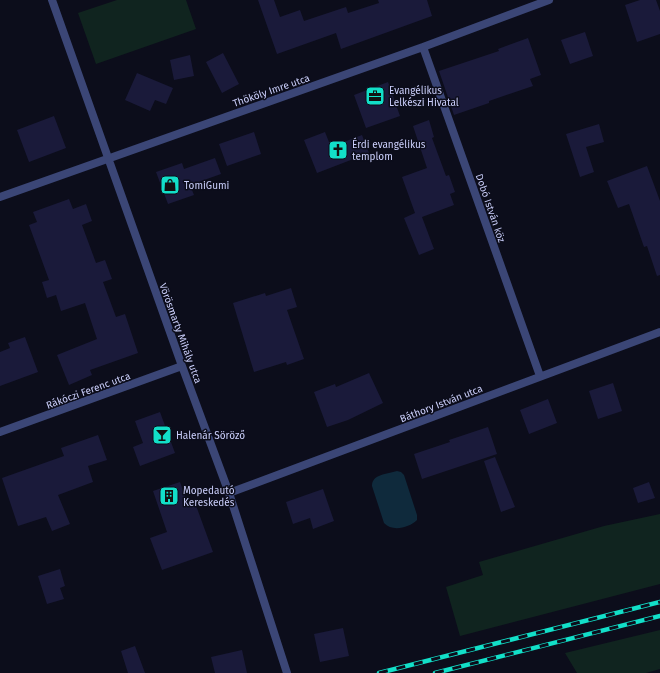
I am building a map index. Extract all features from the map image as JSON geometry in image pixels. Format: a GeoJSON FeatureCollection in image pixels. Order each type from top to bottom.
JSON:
{"type":"FeatureCollection","features":[{"type":"Feature","properties":{"kind":"street","name":"Vörösmarty Mihály utca"},"geometry":{"type":"LineString","coordinates":[[52,0],[182,366],[229,493],[288,673]]}},
{"type":"Feature","properties":{"kind":"street","name":"Thököly Imre utca"},"geometry":{"type":"LineString","coordinates":[[0,197],[423,47],[549,0]]}},
{"type":"Feature","properties":{"kind":"street","name":"Dobó István köz"},"geometry":{"type":"LineString","coordinates":[[423,47],[540,376]]}},
{"type":"Feature","properties":{"kind":"street","name":"Báthory István utca"},"geometry":{"type":"LineString","coordinates":[[229,493],[660,332]]}},
{"type":"Feature","properties":{"kind":"street","name":"Rákóczi Ferenc utca"},"geometry":{"type":"LineString","coordinates":[[0,432],[182,366]]}},
{"type":"Feature","properties":{"kind":"green space"},"geometry":{"type":"Polygon","coordinates":[[[117,0],[186,0],[196,29],[96,64],[78,13],[117,0]]]}},
{"type":"Feature","properties":{"kind":"green space"},"geometry":{"type":"Polygon","coordinates":[[[660,514],[660,584],[460,636],[446,587],[483,575],[479,562],[604,526],[660,514]]]}},
{"type":"Feature","properties":{"kind":"green space"},"geometry":{"type":"Polygon","coordinates":[[[660,630],[660,669],[646,673],[577,673],[565,653],[660,630]]]}},
{"type":"Feature","properties":{"kind":"water"},"geometry":{"type":"Polygon","coordinates":[[[397,471],[404,475],[417,515],[417,520],[414,523],[400,528],[387,526],[384,523],[372,486],[374,479],[377,477],[397,471]]]}},
{"type":"Feature","properties":{"kind":"building"},"geometry":{"type":"Polygon","coordinates":[[[258,0],[274,0],[280,17],[300,10],[304,21],[346,7],[348,13],[379,3],[378,0],[427,0],[432,16],[341,49],[336,33],[277,54],[258,0]]]}},
{"type":"Feature","properties":{"kind":"building"},"geometry":{"type":"Polygon","coordinates":[[[640,0],[656,0],[660,11],[660,34],[637,42],[625,5],[640,0]]]}},
{"type":"Feature","properties":{"kind":"building"},"geometry":{"type":"Polygon","coordinates":[[[585,32],[593,56],[570,64],[561,40],[585,32]]]}},
{"type":"Feature","properties":{"kind":"building"},"geometry":{"type":"Polygon","coordinates":[[[528,38],[541,75],[530,79],[533,86],[454,115],[439,71],[499,51],[498,49],[528,38]]]}},
{"type":"Feature","properties":{"kind":"building"},"geometry":{"type":"Polygon","coordinates":[[[223,53],[239,84],[222,93],[206,62],[223,53]]]}},
{"type":"Feature","properties":{"kind":"building"},"geometry":{"type":"Polygon","coordinates":[[[190,55],[194,76],[174,80],[170,60],[190,55]]]}},
{"type":"Feature","properties":{"kind":"building"},"geometry":{"type":"Polygon","coordinates":[[[137,73],[173,88],[166,104],[155,100],[150,111],[125,100],[137,73]]]}},
{"type":"Feature","properties":{"kind":"building"},"geometry":{"type":"Polygon","coordinates":[[[388,82],[400,116],[366,128],[354,95],[388,82]]]}},
{"type":"Feature","properties":{"kind":"building"},"geometry":{"type":"Polygon","coordinates":[[[54,116],[66,148],[29,162],[17,130],[54,116]]]}},
{"type":"Feature","properties":{"kind":"building"},"geometry":{"type":"Polygon","coordinates":[[[429,120],[434,137],[432,138],[446,176],[449,175],[455,192],[450,194],[454,205],[422,217],[434,249],[419,255],[404,218],[415,213],[402,177],[427,168],[413,126],[429,120]]]}},
{"type":"Feature","properties":{"kind":"building"},"geometry":{"type":"Polygon","coordinates":[[[599,124],[604,142],[586,147],[594,172],[580,177],[566,134],[599,124]]]}},
{"type":"Feature","properties":{"kind":"building"},"geometry":{"type":"Polygon","coordinates":[[[254,132],[261,154],[227,166],[219,144],[254,132]]]}},
{"type":"Feature","properties":{"kind":"building","name":"Érdi evangélikus templom"},"geometry":{"type":"Polygon","coordinates":[[[325,132],[331,147],[362,135],[369,153],[317,173],[304,140],[325,132]]]}},
{"type":"Feature","properties":{"kind":"building"},"geometry":{"type":"Polygon","coordinates":[[[215,158],[221,174],[190,185],[194,195],[168,204],[156,172],[182,163],[184,169],[215,158]]]}},
{"type":"Feature","properties":{"kind":"building"},"geometry":{"type":"Polygon","coordinates":[[[647,166],[660,201],[660,275],[657,276],[647,246],[644,247],[629,204],[618,208],[607,181],[647,166]]]}},
{"type":"Feature","properties":{"kind":"building"},"geometry":{"type":"Polygon","coordinates":[[[69,199],[73,209],[86,204],[92,221],[82,225],[96,263],[105,260],[112,279],[103,282],[116,317],[125,314],[138,353],[90,370],[92,375],[69,385],[57,355],[97,339],[85,303],[61,311],[56,295],[47,298],[42,282],[49,280],[29,225],[37,222],[33,212],[69,199]]]}},
{"type":"Feature","properties":{"kind":"building"},"geometry":{"type":"Polygon","coordinates":[[[291,288],[297,307],[287,310],[304,359],[287,365],[286,362],[254,372],[233,303],[265,293],[266,296],[291,288]]]}},
{"type":"Feature","properties":{"kind":"building"},"geometry":{"type":"Polygon","coordinates":[[[25,337],[38,372],[0,386],[0,352],[10,348],[8,343],[25,337]]]}},
{"type":"Feature","properties":{"kind":"building"},"geometry":{"type":"Polygon","coordinates":[[[369,373],[383,403],[348,420],[327,427],[314,392],[335,384],[336,387],[369,373]]]}},
{"type":"Feature","properties":{"kind":"building"},"geometry":{"type":"Polygon","coordinates":[[[613,383],[622,411],[598,419],[589,391],[613,383]]]}},
{"type":"Feature","properties":{"kind":"building"},"geometry":{"type":"Polygon","coordinates":[[[548,399],[557,423],[529,434],[520,410],[548,399]]]}},
{"type":"Feature","properties":{"kind":"building"},"geometry":{"type":"Polygon","coordinates":[[[160,412],[175,453],[140,466],[133,447],[143,443],[135,421],[160,412]]]}},
{"type":"Feature","properties":{"kind":"building"},"geometry":{"type":"Polygon","coordinates":[[[488,427],[497,454],[422,479],[414,454],[488,427]]]}},
{"type":"Feature","properties":{"kind":"building"},"geometry":{"type":"Polygon","coordinates":[[[98,435],[107,460],[88,466],[93,482],[58,495],[70,524],[52,531],[46,517],[18,526],[2,478],[64,456],[61,448],[98,435]]]}},
{"type":"Feature","properties":{"kind":"building"},"geometry":{"type":"Polygon","coordinates":[[[495,457],[515,507],[501,512],[484,461],[495,457]]]}},
{"type":"Feature","properties":{"kind":"building"},"geometry":{"type":"Polygon","coordinates":[[[180,482],[187,502],[194,500],[213,552],[162,570],[150,538],[167,532],[153,491],[180,482]]]}},
{"type":"Feature","properties":{"kind":"building"},"geometry":{"type":"Polygon","coordinates":[[[649,482],[655,498],[638,503],[633,488],[649,482]]]}},
{"type":"Feature","properties":{"kind":"building"},"geometry":{"type":"Polygon","coordinates":[[[323,489],[334,521],[313,529],[310,518],[293,524],[286,502],[323,489]]]}},
{"type":"Feature","properties":{"kind":"building"},"geometry":{"type":"Polygon","coordinates":[[[60,569],[65,586],[60,588],[64,599],[47,604],[38,576],[60,569]]]}},
{"type":"Feature","properties":{"kind":"building"},"geometry":{"type":"Polygon","coordinates":[[[343,628],[349,656],[320,662],[314,634],[343,628]]]}},
{"type":"Feature","properties":{"kind":"building"},"geometry":{"type":"Polygon","coordinates":[[[135,646],[145,673],[128,673],[121,651],[135,646]]]}},
{"type":"Feature","properties":{"kind":"building"},"geometry":{"type":"Polygon","coordinates":[[[242,650],[247,673],[215,673],[211,657],[242,650]]]}},
{"type":"Feature","properties":{"kind":"railway"},"geometry":{"type":"LineString","coordinates":[[379,673],[660,602]]}},
{"type":"Feature","properties":{"kind":"railway"},"geometry":{"type":"LineString","coordinates":[[435,673],[660,616]]}},
{"type":"Feature","properties":{"kind":"place","name":"Evangélikus Lelkészi Hivatal"},"geometry":{"type":"Point","coordinates":[375,96]}},
{"type":"Feature","properties":{"kind":"place","name":"Érdi evangélikus templom"},"geometry":{"type":"Point","coordinates":[338,150]}},
{"type":"Feature","properties":{"kind":"place","name":"TomiGumi"},"geometry":{"type":"Point","coordinates":[170,185]}},
{"type":"Feature","properties":{"kind":"place","name":"Halenár Söröző"},"geometry":{"type":"Point","coordinates":[162,435]}},
{"type":"Feature","properties":{"kind":"place","name":"Mopedautó Kereskedés"},"geometry":{"type":"Point","coordinates":[169,496]}}]}
